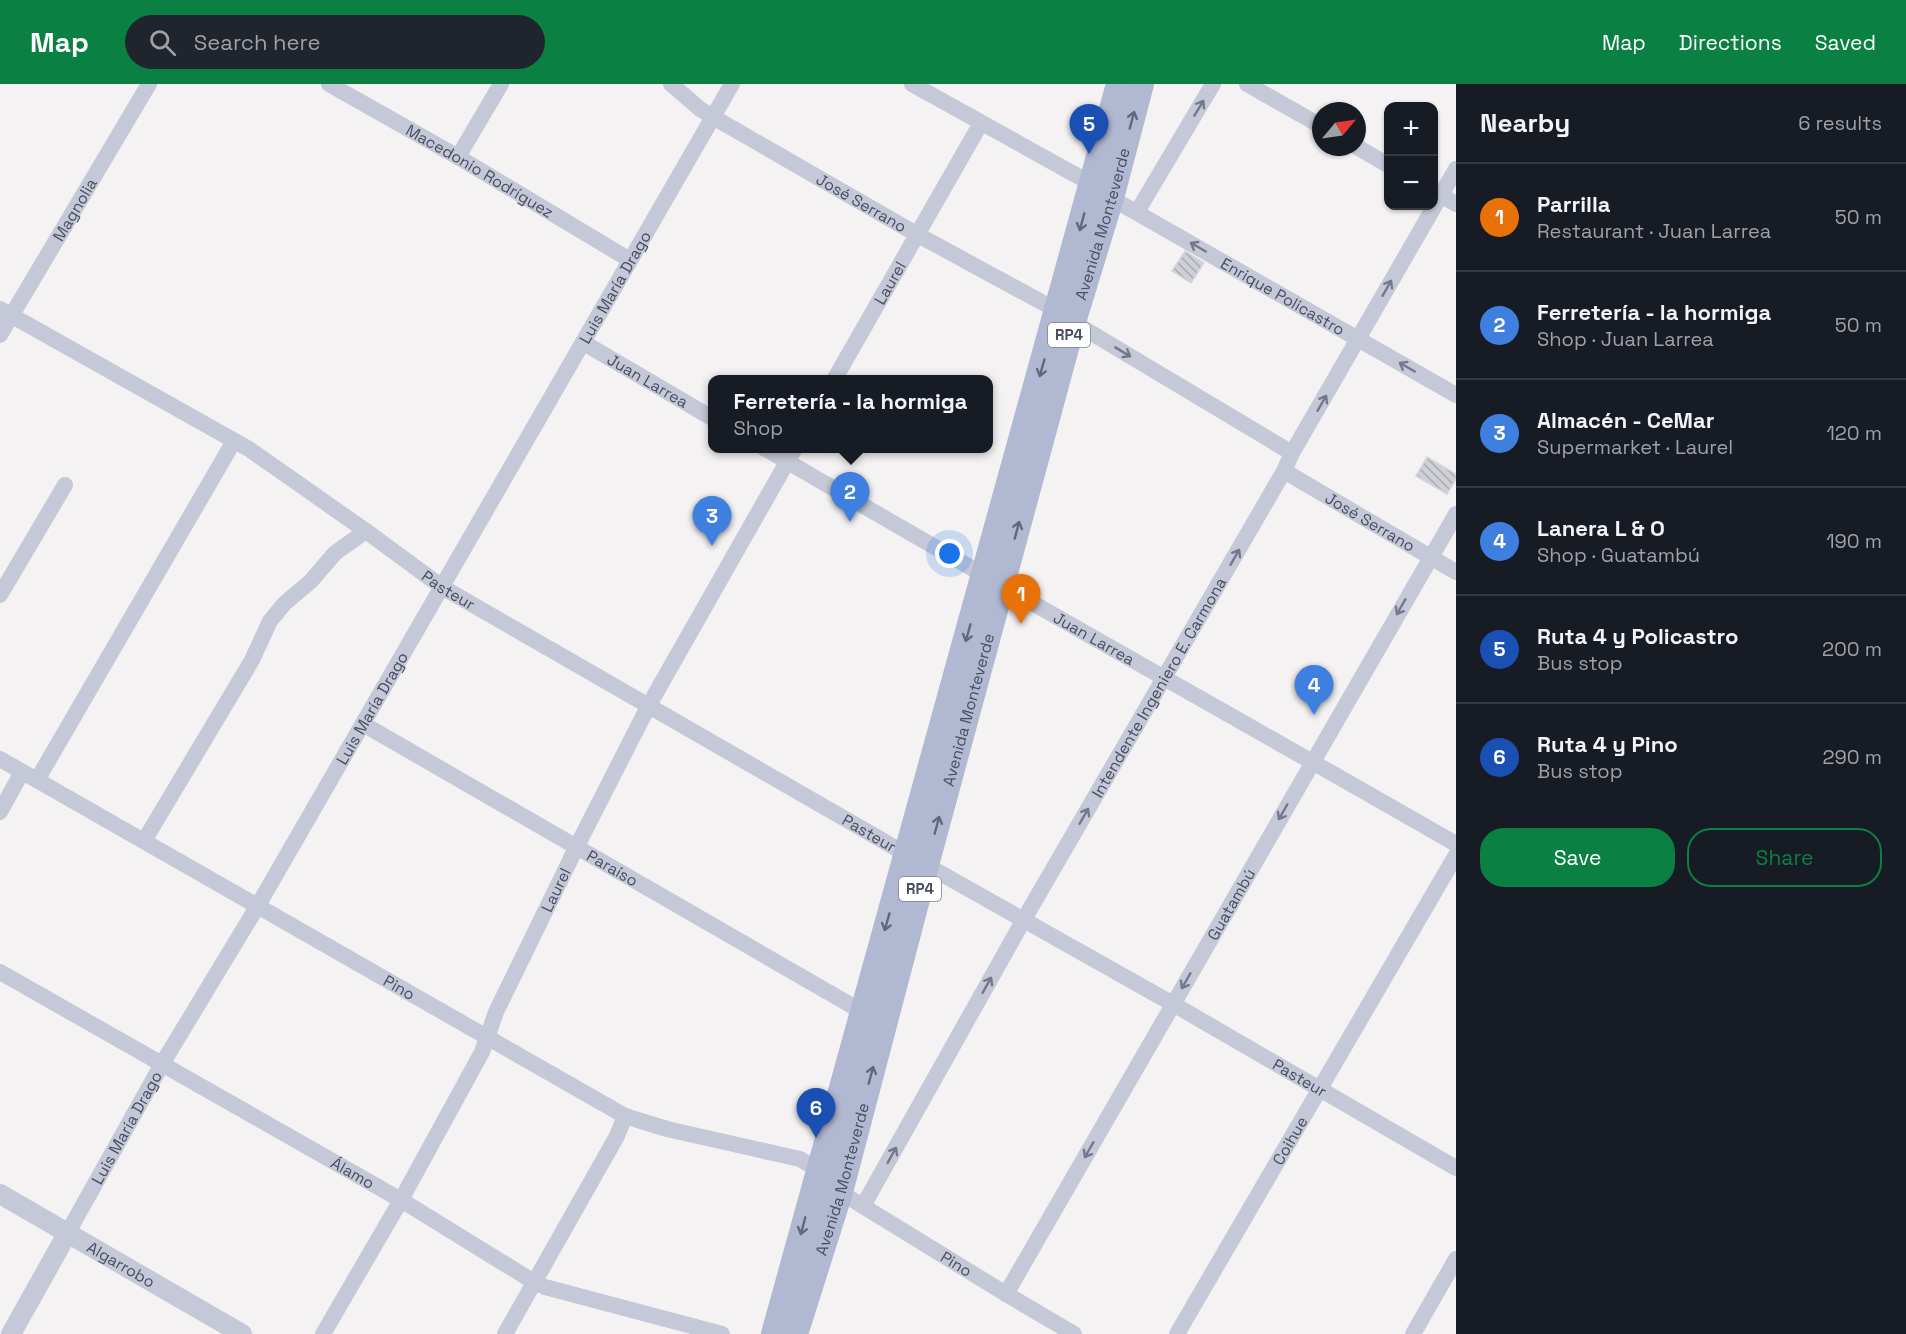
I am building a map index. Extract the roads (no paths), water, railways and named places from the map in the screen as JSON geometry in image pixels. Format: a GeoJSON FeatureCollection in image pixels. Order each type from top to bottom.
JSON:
{"type":"FeatureCollection","features":[{"type":"Feature","properties":{"kind":"main road","name":"Avenida Monteverde"},"geometry":{"type":"LineString","coordinates":[[1101,191],[1119,84]]}},
{"type":"Feature","properties":{"kind":"main road","name":"Avenida Monteverde"},"geometry":{"type":"LineString","coordinates":[[795,1334],[840,1192],[916,860],[1065,317],[1101,191],[1141,84]]}},
{"type":"Feature","properties":{"kind":"main road","name":"Avenida Monteverde"},"geometry":{"type":"LineString","coordinates":[[774,1334],[861,1011],[916,860]]}},
{"type":"Feature","properties":{"kind":"street","name":"Magnolia"},"geometry":{"type":"LineString","coordinates":[[0,335],[6,312],[149,84]]}},
{"type":"Feature","properties":{"kind":"street","name":"Macedonio Rodríguez"},"geometry":{"type":"LineString","coordinates":[[329,84],[458,157],[630,260]]}},
{"type":"Feature","properties":{"kind":"street"},"geometry":{"type":"LineString","coordinates":[[458,157],[501,84]]}},
{"type":"Feature","properties":{"kind":"street","name":"José Serrano"},"geometry":{"type":"LineString","coordinates":[[672,84],[700,109],[713,117],[1065,317],[1292,453]]}},
{"type":"Feature","properties":{"kind":"street","name":"Luis María Drago"},"geometry":{"type":"LineString","coordinates":[[11,1334],[162,1064],[257,907],[732,84]]}},
{"type":"Feature","properties":{"kind":"street","name":"Enrique Policastro"},"geometry":{"type":"LineString","coordinates":[[912,84],[1456,395]]}},
{"type":"Feature","properties":{"kind":"street"},"geometry":{"type":"LineString","coordinates":[[1137,212],[1213,84]]}},
{"type":"Feature","properties":{"kind":"street"},"geometry":{"type":"LineString","coordinates":[[1247,84],[1312,121]]}},
{"type":"Feature","properties":{"kind":"street","name":"Laurel"},"geometry":{"type":"LineString","coordinates":[[837,375],[981,123]]}},
{"type":"Feature","properties":{"kind":"street"},"geometry":{"type":"LineString","coordinates":[[1366,152],[1384,162]]}},
{"type":"Feature","properties":{"kind":"street","name":"Intendente Ingeniero E. Carmona"},"geometry":{"type":"LineString","coordinates":[[1438,192],[1456,169]]}},
{"type":"Feature","properties":{"kind":"street"},"geometry":{"type":"LineString","coordinates":[[1438,194],[1456,204]]}},
{"type":"Feature","properties":{"kind":"street","name":"Intendente Ingeniero E. Carmona"},"geometry":{"type":"LineString","coordinates":[[863,1206],[1023,921],[1284,471],[1428,210]]}},
{"type":"Feature","properties":{"kind":"street","name":"Pasteur"},"geometry":{"type":"LineString","coordinates":[[6,312],[249,449],[442,587],[1456,1168]]}},
{"type":"Feature","properties":{"kind":"street","name":"Juan Larrea"},"geometry":{"type":"LineString","coordinates":[[584,343],[708,416]]}},
{"type":"Feature","properties":{"kind":"street"},"geometry":{"type":"LineString","coordinates":[[0,812],[30,776],[234,441]]}},
{"type":"Feature","properties":{"kind":"street","name":"Laurel"},"geometry":{"type":"LineString","coordinates":[[323,1334],[401,1200],[482,1052],[495,1012],[649,705],[791,455]]}},
{"type":"Feature","properties":{"kind":"street","name":"Juan Larrea"},"geometry":{"type":"LineString","coordinates":[[791,455],[993,581],[1456,844]]}},
{"type":"Feature","properties":{"kind":"street","name":"José Serrano"},"geometry":{"type":"LineString","coordinates":[[1284,471],[1456,572]]}},
{"type":"Feature","properties":{"kind":"street"},"geometry":{"type":"LineString","coordinates":[[0,595],[65,485]]}},
{"type":"Feature","properties":{"kind":"street","name":"Guatambú"},"geometry":{"type":"LineString","coordinates":[[1006,1294],[1456,514]]}},
{"type":"Feature","properties":{"kind":"street"},"geometry":{"type":"LineString","coordinates":[[144,841],[252,660],[270,621],[285,603],[311,581],[335,553],[366,531]]}},
{"type":"Feature","properties":{"kind":"street","name":"Paraíso"},"geometry":{"type":"LineString","coordinates":[[363,724],[861,1011]]}},
{"type":"Feature","properties":{"kind":"street","name":"Pino"},"geometry":{"type":"LineString","coordinates":[[0,759],[625,1116],[667,1129],[800,1159],[818,1170],[840,1192],[1074,1334]]}},
{"type":"Feature","properties":{"kind":"street","name":"Coihue"},"geometry":{"type":"LineString","coordinates":[[1178,1334],[1456,855]]}},
{"type":"Feature","properties":{"kind":"street","name":"Álamo"},"geometry":{"type":"LineString","coordinates":[[0,972],[401,1200],[534,1282],[544,1287],[722,1334]]}},
{"type":"Feature","properties":{"kind":"street"},"geometry":{"type":"LineString","coordinates":[[505,1334],[617,1136],[625,1116]]}},
{"type":"Feature","properties":{"kind":"street","name":"Algarrobo"},"geometry":{"type":"LineString","coordinates":[[0,1194],[242,1334]]}},
{"type":"Feature","properties":{"kind":"street"},"geometry":{"type":"LineString","coordinates":[[1413,1334],[1456,1259]]}},
{"type":"Feature","properties":{"kind":"place","name":"Ruta 4 y Policastro"},"geometry":{"type":"Point","coordinates":[1089,154]}},
{"type":"Feature","properties":{"kind":"place","name":"Ferretería - la hormiga"},"geometry":{"type":"Point","coordinates":[850,522]}},
{"type":"Feature","properties":{"kind":"place","name":"Almacén - CeMar"},"geometry":{"type":"Point","coordinates":[712,546]}},
{"type":"Feature","properties":{"kind":"place","name":"Parrilla"},"geometry":{"type":"Point","coordinates":[1021,624]}},
{"type":"Feature","properties":{"kind":"place","name":"Lanera L & O"},"geometry":{"type":"Point","coordinates":[1314,715]}},
{"type":"Feature","properties":{"kind":"place","name":"Ruta 4 y Pino"},"geometry":{"type":"Point","coordinates":[816,1138]}}]}
